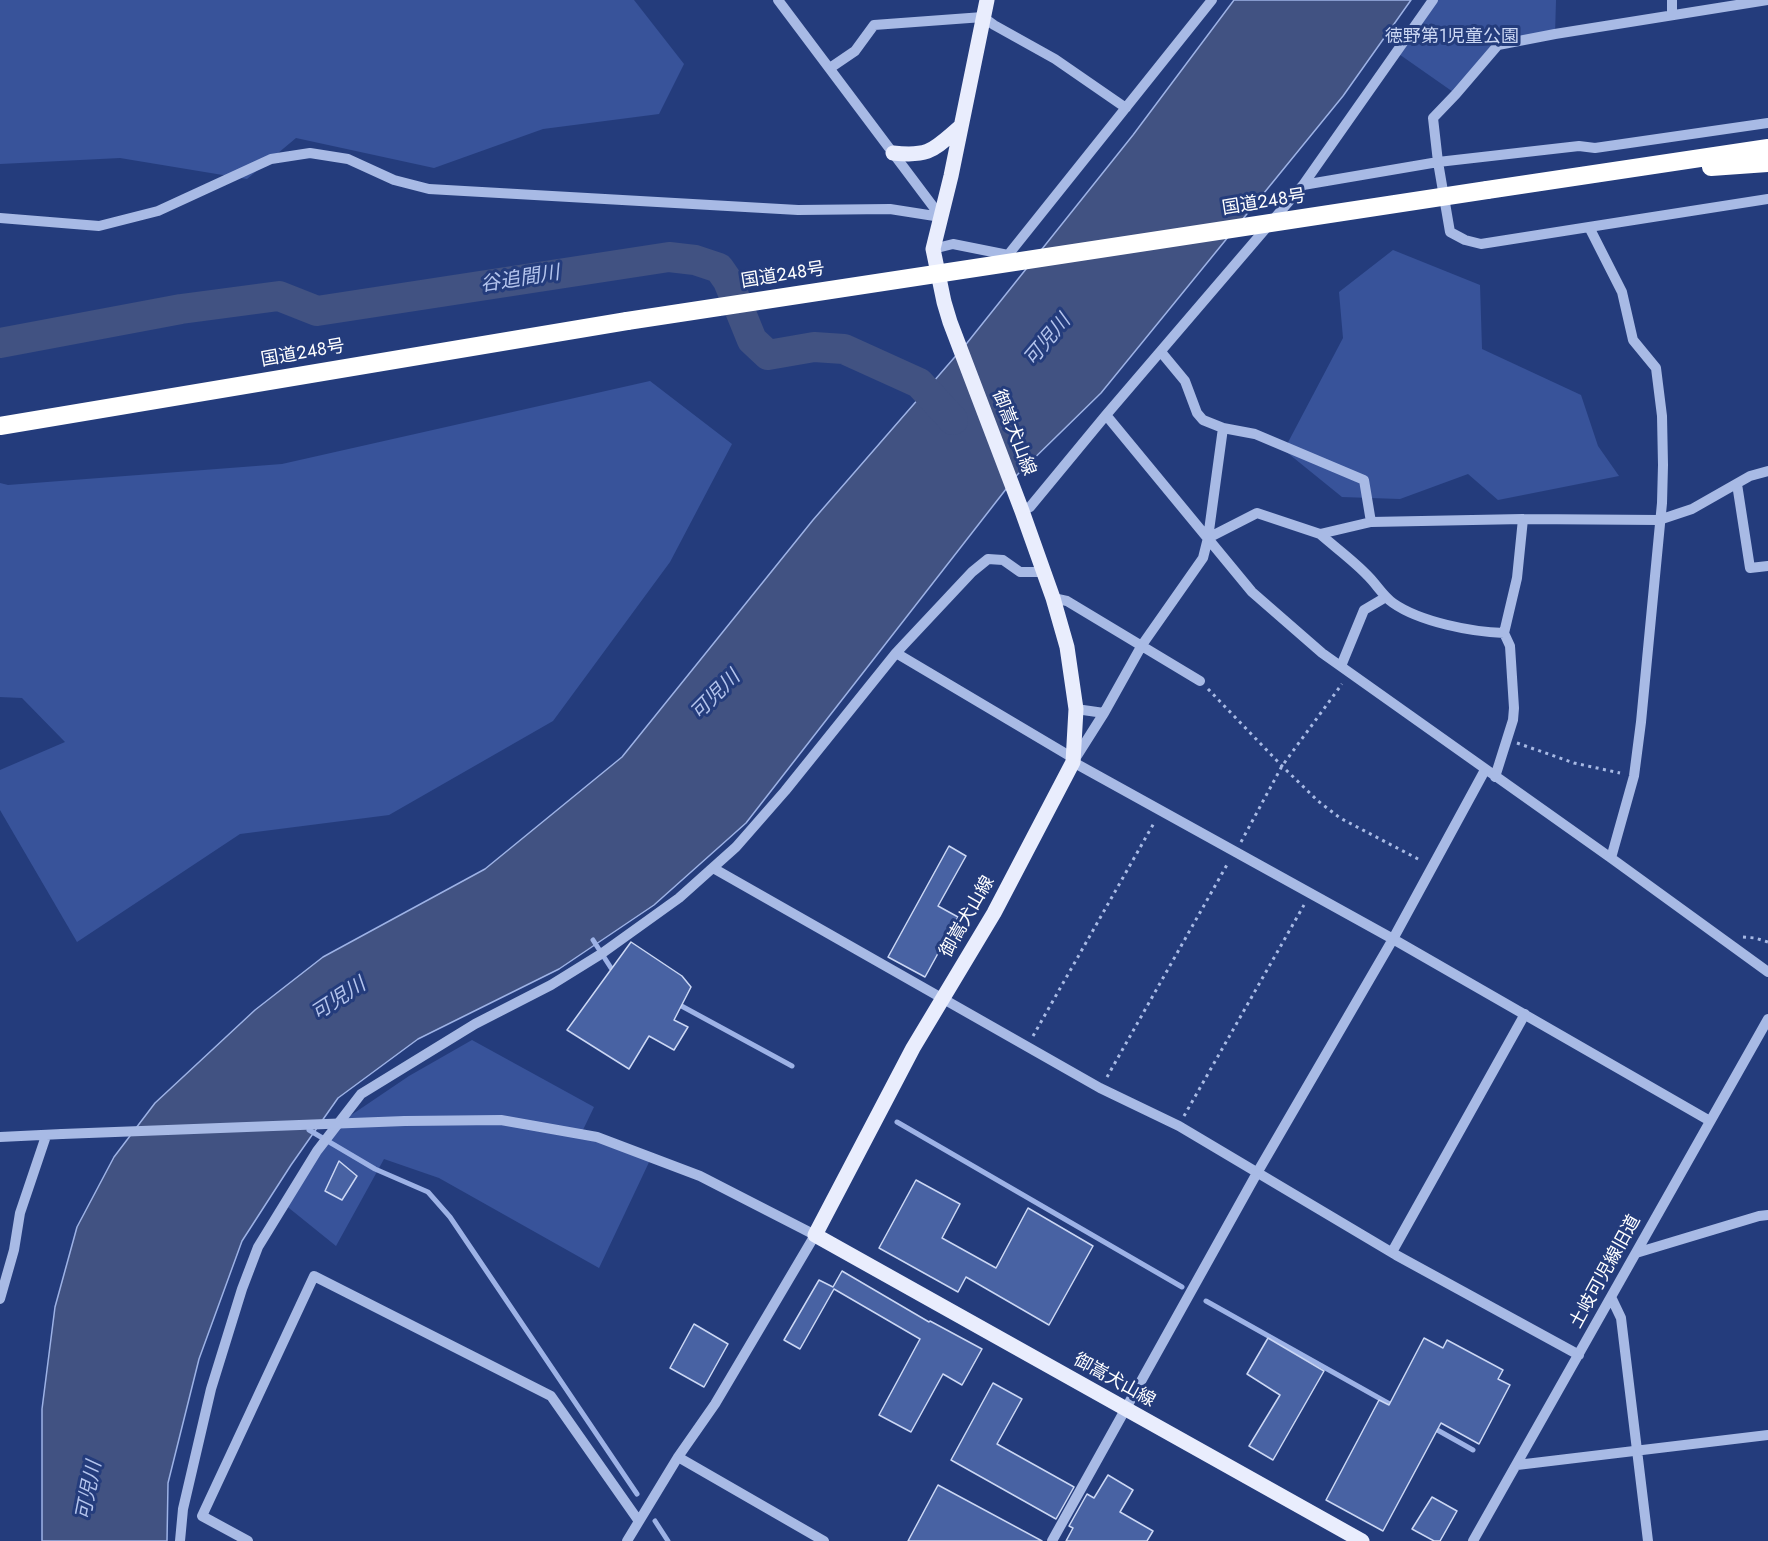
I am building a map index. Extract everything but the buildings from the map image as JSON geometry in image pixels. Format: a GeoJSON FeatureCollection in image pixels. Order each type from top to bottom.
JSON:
{"type":"FeatureCollection","features":[{"type":"Feature","properties":{"kind":"highway","name":"国道248号"},"geometry":{"type":"LineString","coordinates":[[0,426],[627,321],[1768,148]]}},
{"type":"Feature","properties":{"kind":"highway","name":"国道248号"},"geometry":{"type":"LineString","coordinates":[[1575,177],[1768,163]]}},
{"type":"Feature","properties":{"kind":"main road","name":"御嵩犬山線"},"geometry":{"type":"LineString","coordinates":[[987,0],[933,249],[950,322],[1044,572],[1067,647],[1076,709],[1073,760],[994,913],[942,998],[885,1100],[815,1235],[1362,1541]]}},
{"type":"Feature","properties":{"kind":"main road"},"geometry":{"type":"LineString","coordinates":[[893,153],[912,155],[934,150],[960,127]]}},
{"type":"Feature","properties":{"kind":"street"},"geometry":{"type":"LineString","coordinates":[[778,0],[941,217]]}},
{"type":"Feature","properties":{"kind":"street"},"geometry":{"type":"LineString","coordinates":[[933,249],[953,244],[1008,255],[1212,0]]}},
{"type":"Feature","properties":{"kind":"street"},"geometry":{"type":"LineString","coordinates":[[1022,511],[1030,507],[1303,185],[1433,0]]}},
{"type":"Feature","properties":{"kind":"street"},"geometry":{"type":"LineString","coordinates":[[1672,0],[1672,15]]}},
{"type":"Feature","properties":{"kind":"street"},"geometry":{"type":"LineString","coordinates":[[1768,0],[1498,45],[1433,118],[1450,232],[1465,240],[1481,244],[1768,199]]}},
{"type":"Feature","properties":{"kind":"street"},"geometry":{"type":"LineString","coordinates":[[830,68],[855,51],[874,25],[983,17],[1055,59],[1126,108]]}},
{"type":"Feature","properties":{"kind":"street"},"geometry":{"type":"LineString","coordinates":[[1303,185],[1438,162],[1579,146],[1595,148],[1768,123]]}},
{"type":"Feature","properties":{"kind":"street"},"geometry":{"type":"LineString","coordinates":[[0,218],[99,226],[158,211],[271,159],[310,153],[348,159],[394,180],[429,189],[798,210],[890,209],[941,217]]}},
{"type":"Feature","properties":{"kind":"street"},"geometry":{"type":"LineString","coordinates":[[1589,227],[1622,292],[1633,340],[1656,368],[1662,416],[1662,502],[1641,722],[1634,776],[1611,858]]}},
{"type":"Feature","properties":{"kind":"street"},"geometry":{"type":"LineString","coordinates":[[1161,352],[1185,381],[1197,413],[1203,420],[1223,428],[1255,434],[1364,480],[1371,522]]}},
{"type":"Feature","properties":{"kind":"street"},"geometry":{"type":"LineString","coordinates":[[1106,416],[1252,592],[1323,653],[1768,972]]}},
{"type":"Feature","properties":{"kind":"street"},"geometry":{"type":"LineString","coordinates":[[1073,760],[1104,713],[1142,645],[1203,558],[1208,538],[1223,428]]}},
{"type":"Feature","properties":{"kind":"street"},"geometry":{"type":"LineString","coordinates":[[1320,534],[1371,522],[1523,519],[1659,520],[1692,509],[1750,476],[1768,471]]}},
{"type":"Feature","properties":{"kind":"street"},"geometry":{"type":"LineString","coordinates":[[1737,484],[1750,568],[1768,566]]}},
{"type":"Feature","properties":{"kind":"street"},"geometry":{"type":"LineString","coordinates":[[1208,538],[1257,513],[1320,534],[1367,575],[1386,597],[1418,616],[1482,632],[1504,633]]}},
{"type":"Feature","properties":{"kind":"street"},"geometry":{"type":"LineString","coordinates":[[1495,777],[1513,720],[1510,646],[1504,633],[1516,578],[1523,519]]}},
{"type":"Feature","properties":{"kind":"street"},"geometry":{"type":"LineString","coordinates":[[180,1541],[183,1509],[209,1400],[242,1289],[258,1247],[325,1140],[361,1094],[474,1024],[552,985],[602,954],[679,898],[736,847],[785,791],[896,653],[972,572],[988,559],[1003,560],[1020,572],[1044,572]]}},
{"type":"Feature","properties":{"kind":"street"},"geometry":{"type":"LineString","coordinates":[[1346,670],[1364,610],[1386,597]]}},
{"type":"Feature","properties":{"kind":"street"},"geometry":{"type":"LineString","coordinates":[[1053,598],[1067,601],[1200,681]]}},
{"type":"Feature","properties":{"kind":"street"},"geometry":{"type":"LineString","coordinates":[[896,653],[1161,811],[1393,939],[1710,1121]]}},
{"type":"Feature","properties":{"kind":"street"},"geometry":{"type":"LineString","coordinates":[[1076,709],[1104,713]]}},
{"type":"Feature","properties":{"kind":"street"},"geometry":{"type":"LineString","coordinates":[[1052,1541],[1257,1173],[1393,939],[1485,770]]}},
{"type":"Feature","properties":{"kind":"street"},"geometry":{"type":"LineString","coordinates":[[713,868],[1100,1088],[1179,1126],[1392,1252],[1579,1355]]}},
{"type":"Feature","properties":{"kind":"street"},"geometry":{"type":"LineString","coordinates":[[1392,1252],[1525,1014]]}},
{"type":"Feature","properties":{"kind":"street","name":"土岐可児線旧道"},"geometry":{"type":"LineString","coordinates":[[1473,1541],[1768,1019]]}},
{"type":"Feature","properties":{"kind":"street"},"geometry":{"type":"LineString","coordinates":[[0,1137],[501,1120],[597,1137],[700,1176],[815,1235],[715,1404],[678,1457],[627,1541]]}},
{"type":"Feature","properties":{"kind":"street"},"geometry":{"type":"LineString","coordinates":[[0,1299],[14,1250],[20,1213],[46,1136]]}},
{"type":"Feature","properties":{"kind":"street"},"geometry":{"type":"LineString","coordinates":[[1636,1253],[1768,1215]]}},
{"type":"Feature","properties":{"kind":"street"},"geometry":{"type":"LineString","coordinates":[[248,1541],[202,1516],[314,1276],[551,1396],[638,1520]]}},
{"type":"Feature","properties":{"kind":"street"},"geometry":{"type":"LineString","coordinates":[[1611,1298],[1621,1318],[1648,1541]]}},
{"type":"Feature","properties":{"kind":"street"},"geometry":{"type":"LineString","coordinates":[[1517,1464],[1768,1435]]}},
{"type":"Feature","properties":{"kind":"street"},"geometry":{"type":"LineString","coordinates":[[678,1457],[824,1541]]}},
{"type":"Feature","properties":{"kind":"path"},"geometry":{"type":"LineString","coordinates":[[1100,1088],[1282,766],[1346,670]]}},
{"type":"Feature","properties":{"kind":"path"},"geometry":{"type":"LineString","coordinates":[[1200,681],[1318,801],[1340,818],[1432,867]]}},
{"type":"Feature","properties":{"kind":"path"},"geometry":{"type":"LineString","coordinates":[[1506,740],[1574,763],[1634,776]]}},
{"type":"Feature","properties":{"kind":"path"},"geometry":{"type":"LineString","coordinates":[[1027,1046],[1161,811]]}},
{"type":"Feature","properties":{"kind":"path"},"geometry":{"type":"LineString","coordinates":[[1179,1126],[1310,893]]}},
{"type":"Feature","properties":{"kind":"green space"},"geometry":{"type":"Polygon","coordinates":[[[0,0],[634,0],[684,64],[659,114],[543,129],[434,168],[296,138],[247,179],[120,158],[0,164],[0,0]]]}},
{"type":"Feature","properties":{"kind":"green space","name":"徳野第1児童公園"},"geometry":{"type":"Polygon","coordinates":[[[1433,0],[1556,0],[1555,34],[1498,45],[1456,94],[1396,52],[1433,0]]]}},
{"type":"Feature","properties":{"kind":"green space"},"geometry":{"type":"Polygon","coordinates":[[[1393,250],[1480,285],[1482,349],[1581,395],[1598,446],[1619,476],[1498,500],[1468,474],[1400,499],[1342,497],[1284,450],[1343,338],[1339,292],[1393,250]]]}},
{"type":"Feature","properties":{"kind":"green space"},"geometry":{"type":"Polygon","coordinates":[[[650,381],[732,444],[670,562],[553,721],[389,815],[240,834],[77,942],[0,810],[0,770],[65,742],[22,698],[0,697],[0,483],[8,485],[282,464],[650,381]]]}},
{"type":"Feature","properties":{"kind":"green space"},"geometry":{"type":"Polygon","coordinates":[[[472,1040],[594,1107],[581,1134],[651,1158],[599,1268],[439,1178],[384,1159],[336,1246],[284,1204],[335,1126],[409,1076],[472,1040]]]}},
{"type":"Feature","properties":{"kind":"water","name":"可児川"},"geometry":{"type":"Polygon","coordinates":[[[1234,0],[1411,0],[1343,96],[1101,393],[1017,475],[746,823],[654,905],[559,969],[418,1039],[338,1098],[242,1241],[199,1359],[168,1483],[167,1541],[42,1541],[42,1409],[55,1307],[77,1227],[114,1157],[155,1103],[255,1010],[323,957],[485,869],[622,757],[813,520],[967,343],[1133,135],[1234,0]]]}},
{"type":"Feature","properties":{"kind":"waterway","name":"谷追間川"},"geometry":{"type":"LineString","coordinates":[[0,343],[181,309],[279,296],[317,311],[669,257],[695,260],[719,268],[728,281],[752,340],[768,355],[814,347],[844,349],[919,383],[953,420]]}},
{"type":"Feature","properties":{"kind":"waterway"},"geometry":{"type":"LineString","coordinates":[[593,940],[611,968],[617,971]]}},
{"type":"Feature","properties":{"kind":"waterway"},"geometry":{"type":"LineString","coordinates":[[676,1003],[792,1066]]}},
{"type":"Feature","properties":{"kind":"waterway"},"geometry":{"type":"LineString","coordinates":[[897,1122],[1182,1287]]}},
{"type":"Feature","properties":{"kind":"waterway"},"geometry":{"type":"LineString","coordinates":[[309,1130],[375,1169],[428,1192],[450,1217],[637,1494]]}},
{"type":"Feature","properties":{"kind":"waterway"},"geometry":{"type":"LineString","coordinates":[[1206,1301],[1395,1407]]}},
{"type":"Feature","properties":{"kind":"waterway"},"geometry":{"type":"LineString","coordinates":[[1432,1427],[1473,1450]]}},
{"type":"Feature","properties":{"kind":"waterway"},"geometry":{"type":"LineString","coordinates":[[655,1521],[668,1541]]}}]}
